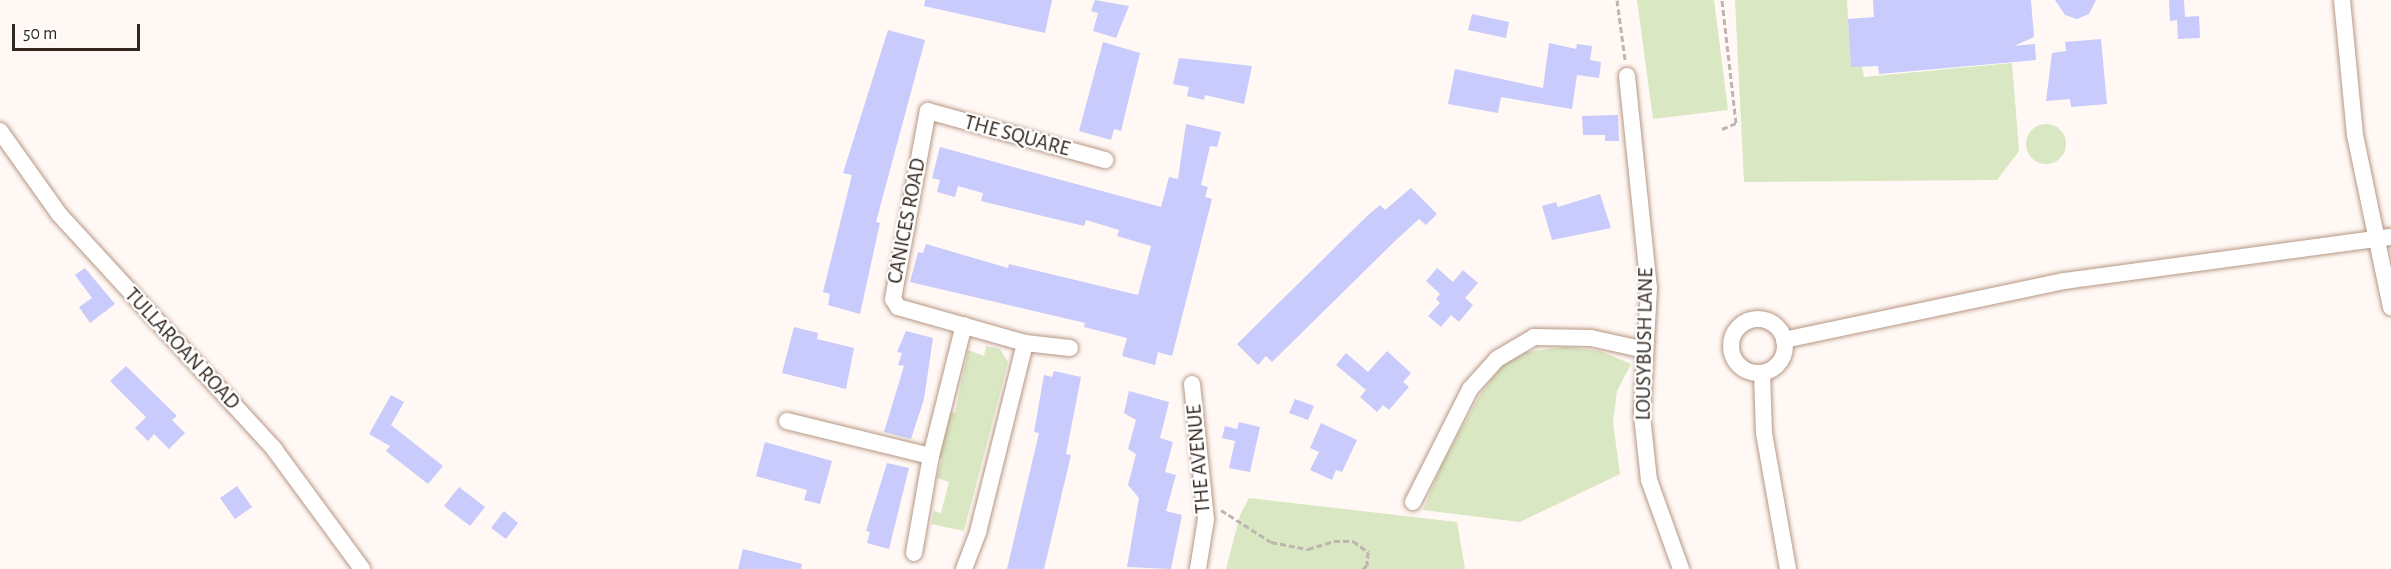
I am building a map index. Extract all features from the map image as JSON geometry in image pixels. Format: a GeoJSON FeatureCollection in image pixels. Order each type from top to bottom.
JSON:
{"type":"FeatureCollection","features":[{"type":"Feature","properties":{"kind":"street"},"geometry":{"type":"LineString","coordinates":[[2342,0],[2355,135],[2384,239],[2391,307]]}},
{"type":"Feature","properties":{"kind":"street","name":"LOUSYBUSH LANE"},"geometry":{"type":"LineString","coordinates":[[1627,76],[1649,288],[1642,415],[1649,480],[1681,569]]}},
{"type":"Feature","properties":{"kind":"street","name":"THE SQUARE"},"geometry":{"type":"LineString","coordinates":[[928,111],[1105,160]]}},
{"type":"Feature","properties":{"kind":"street","name":"CANICES ROAD"},"geometry":{"type":"LineString","coordinates":[[928,111],[893,298],[898,307],[1025,343],[1070,348]]}},
{"type":"Feature","properties":{"kind":"street","name":"TULLAROAN ROAD"},"geometry":{"type":"LineString","coordinates":[[0,131],[58,214],[274,448],[362,569]]}},
{"type":"Feature","properties":{"kind":"street"},"geometry":{"type":"LineString","coordinates":[[1784,340],[2064,281],[2384,239]]}},
{"type":"Feature","properties":{"kind":"street"},"geometry":{"type":"LineString","coordinates":[[1750,319],[1764,319],[1776,325],[1784,340],[1782,358],[1774,368],[1762,373],[1742,368],[1731,352],[1731,338],[1738,326],[1750,319]]}},
{"type":"Feature","properties":{"kind":"street"},"geometry":{"type":"LineString","coordinates":[[914,553],[931,456],[964,325]]}},
{"type":"Feature","properties":{"kind":"street"},"geometry":{"type":"LineString","coordinates":[[1413,502],[1470,389],[1497,359],[1534,337],[1592,338],[1645,350]]}},
{"type":"Feature","properties":{"kind":"street"},"geometry":{"type":"LineString","coordinates":[[964,569],[978,532],[1025,343]]}},
{"type":"Feature","properties":{"kind":"street"},"geometry":{"type":"LineString","coordinates":[[1762,373],[1764,433],[1788,569]]}},
{"type":"Feature","properties":{"kind":"street","name":"THE AVENUE"},"geometry":{"type":"LineString","coordinates":[[1192,384],[1206,519],[1198,569]]}},
{"type":"Feature","properties":{"kind":"street"},"geometry":{"type":"LineString","coordinates":[[787,421],[931,456]]}},
{"type":"Feature","properties":{"kind":"path"},"geometry":{"type":"LineString","coordinates":[[1617,0],[1627,76]]}},
{"type":"Feature","properties":{"kind":"path"},"geometry":{"type":"LineString","coordinates":[[1722,0],[1736,123],[1722,129]]}},
{"type":"Feature","properties":{"kind":"path"},"geometry":{"type":"LineString","coordinates":[[1203,492],[1249,530],[1271,542],[1308,549],[1334,541],[1353,541],[1368,552],[1367,565],[1363,569]]}},
{"type":"Feature","properties":{"kind":"green space"},"geometry":{"type":"Polygon","coordinates":[[[1637,0],[1714,0],[1728,110],[1653,119],[1637,0]]]}},
{"type":"Feature","properties":{"kind":"green space"},"geometry":{"type":"Polygon","coordinates":[[[1735,0],[1847,0],[1851,66],[1862,66],[1864,77],[2012,63],[2019,151],[1997,180],[1744,182],[1735,0]]]}},
{"type":"Feature","properties":{"kind":"green space"},"geometry":{"type":"Polygon","coordinates":[[[2046,124],[2060,130],[2066,144],[2060,158],[2046,164],[2032,158],[2026,144],[2032,130],[2046,124]]]}},
{"type":"Feature","properties":{"kind":"green space"},"geometry":{"type":"Polygon","coordinates":[[[986,346],[1000,349],[1008,362],[964,531],[931,524],[934,511],[941,513],[949,482],[937,478],[942,459],[938,458],[949,412],[955,413],[968,350],[984,356],[986,346]]]}},
{"type":"Feature","properties":{"kind":"green space"},"geometry":{"type":"Polygon","coordinates":[[[1567,347],[1600,351],[1631,364],[1617,391],[1613,422],[1620,474],[1520,522],[1423,510],[1442,464],[1481,393],[1502,366],[1525,352],[1567,347]]]}},
{"type":"Feature","properties":{"kind":"green space"},"geometry":{"type":"Polygon","coordinates":[[[1249,498],[1457,522],[1465,569],[1226,569],[1240,515],[1249,498]]]}},
{"type":"Feature","properties":{"kind":"building"},"geometry":{"type":"Polygon","coordinates":[[[925,0],[1052,0],[1045,33],[924,6],[925,0]]]}},
{"type":"Feature","properties":{"kind":"building"},"geometry":{"type":"Polygon","coordinates":[[[1095,0],[1129,6],[1116,38],[1093,31],[1098,13],[1091,11],[1095,0]]]}},
{"type":"Feature","properties":{"kind":"building"},"geometry":{"type":"Polygon","coordinates":[[[1873,0],[2031,0],[2034,37],[2014,46],[2035,44],[2036,60],[1879,74],[1878,66],[1851,67],[1848,19],[1874,17],[1873,0]]]}},
{"type":"Feature","properties":{"kind":"building"},"geometry":{"type":"Polygon","coordinates":[[[2055,0],[2096,0],[2089,14],[2077,19],[2065,15],[2055,0]]]}},
{"type":"Feature","properties":{"kind":"building"},"geometry":{"type":"Polygon","coordinates":[[[2169,0],[2184,0],[2185,17],[2199,16],[2200,38],[2178,39],[2177,20],[2170,21],[2169,0]]]}},
{"type":"Feature","properties":{"kind":"building"},"geometry":{"type":"Polygon","coordinates":[[[1472,14],[1509,22],[1506,38],[1468,30],[1472,14]]]}},
{"type":"Feature","properties":{"kind":"building"},"geometry":{"type":"Polygon","coordinates":[[[888,30],[925,40],[876,222],[880,223],[860,314],[828,305],[830,294],[823,292],[852,175],[843,173],[888,30]]]}},
{"type":"Feature","properties":{"kind":"building"},"geometry":{"type":"Polygon","coordinates":[[[2101,39],[2107,104],[2071,107],[2070,99],[2046,101],[2052,53],[2066,51],[2065,42],[2101,39]]]}},
{"type":"Feature","properties":{"kind":"building"},"geometry":{"type":"Polygon","coordinates":[[[1103,42],[1140,53],[1121,131],[1114,129],[1111,140],[1079,131],[1103,42]]]}},
{"type":"Feature","properties":{"kind":"building"},"geometry":{"type":"Polygon","coordinates":[[[1549,43],[1576,49],[1577,44],[1592,46],[1590,60],[1601,62],[1599,78],[1577,75],[1572,109],[1501,97],[1498,113],[1448,104],[1455,69],[1543,88],[1549,43]]]}},
{"type":"Feature","properties":{"kind":"building"},"geometry":{"type":"Polygon","coordinates":[[[1179,58],[1252,66],[1244,104],[1205,95],[1204,100],[1187,96],[1189,87],[1173,84],[1179,58]]]}},
{"type":"Feature","properties":{"kind":"building"},"geometry":{"type":"Polygon","coordinates":[[[1618,115],[1619,141],[1605,141],[1605,135],[1583,135],[1582,116],[1618,115]]]}},
{"type":"Feature","properties":{"kind":"building"},"geometry":{"type":"Polygon","coordinates":[[[1186,124],[1221,132],[1217,147],[1210,146],[1201,185],[1208,187],[1205,197],[1212,199],[1172,356],[1158,352],[1155,365],[1122,356],[1127,338],[1084,327],[1085,323],[910,282],[918,252],[923,253],[926,244],[1008,268],[1009,264],[1138,295],[1151,246],[1117,236],[1119,230],[1086,220],[1084,226],[981,201],[983,193],[958,186],[955,197],[937,192],[940,180],[932,178],[940,147],[1161,207],[1169,177],[1178,179],[1186,124]]]}},
{"type":"Feature","properties":{"kind":"building"},"geometry":{"type":"Polygon","coordinates":[[[1411,188],[1437,214],[1426,225],[1419,219],[1272,362],[1266,356],[1258,365],[1237,344],[1367,216],[1380,205],[1385,210],[1411,188]]]}},
{"type":"Feature","properties":{"kind":"building"},"geometry":{"type":"Polygon","coordinates":[[[1600,194],[1611,228],[1552,240],[1542,206],[1556,202],[1558,207],[1600,194]]]}},
{"type":"Feature","properties":{"kind":"building"},"geometry":{"type":"Polygon","coordinates":[[[85,268],[115,304],[90,323],[79,307],[92,298],[75,275],[85,268]]]}},
{"type":"Feature","properties":{"kind":"building"},"geometry":{"type":"Polygon","coordinates":[[[1437,268],[1453,282],[1463,270],[1478,283],[1465,298],[1473,305],[1459,322],[1451,315],[1441,327],[1428,316],[1440,303],[1436,299],[1440,294],[1426,281],[1437,268]]]}},
{"type":"Feature","properties":{"kind":"building"},"geometry":{"type":"Polygon","coordinates":[[[794,327],[818,333],[817,339],[854,348],[846,389],[782,373],[794,327]]]}},
{"type":"Feature","properties":{"kind":"building"},"geometry":{"type":"Polygon","coordinates":[[[906,331],[933,338],[924,399],[911,439],[884,432],[904,366],[898,365],[902,353],[897,352],[906,331]]]}},
{"type":"Feature","properties":{"kind":"building"},"geometry":{"type":"Polygon","coordinates":[[[1387,351],[1411,373],[1403,382],[1409,387],[1389,410],[1383,405],[1377,412],[1360,397],[1366,390],[1336,365],[1346,353],[1368,372],[1387,351]]]}},
{"type":"Feature","properties":{"kind":"building"},"geometry":{"type":"Polygon","coordinates":[[[126,366],[177,416],[172,420],[185,433],[169,449],[154,434],[148,441],[135,428],[146,417],[110,381],[126,366]]]}},
{"type":"Feature","properties":{"kind":"building"},"geometry":{"type":"Polygon","coordinates":[[[1054,371],[1081,377],[1066,454],[1071,455],[1044,569],[1007,569],[1039,433],[1034,432],[1044,375],[1052,377],[1054,371]]]}},
{"type":"Feature","properties":{"kind":"building"},"geometry":{"type":"Polygon","coordinates":[[[1129,391],[1169,402],[1160,438],[1173,442],[1165,472],[1176,475],[1166,511],[1182,515],[1171,569],[1127,567],[1139,498],[1128,485],[1136,454],[1128,449],[1136,420],[1124,413],[1129,391]]]}},
{"type":"Feature","properties":{"kind":"building"},"geometry":{"type":"Polygon","coordinates":[[[391,395],[404,402],[391,425],[443,466],[428,484],[386,451],[390,446],[369,434],[391,395]]]}},
{"type":"Feature","properties":{"kind":"building"},"geometry":{"type":"Polygon","coordinates":[[[1295,399],[1314,406],[1308,420],[1289,413],[1295,399]]]}},
{"type":"Feature","properties":{"kind":"building"},"geometry":{"type":"Polygon","coordinates":[[[1239,422],[1260,427],[1250,472],[1229,468],[1235,441],[1222,438],[1225,426],[1237,429],[1239,422]]]}},
{"type":"Feature","properties":{"kind":"building"},"geometry":{"type":"Polygon","coordinates":[[[1321,423],[1357,440],[1342,472],[1336,470],[1332,480],[1310,470],[1319,452],[1310,448],[1321,423]]]}},
{"type":"Feature","properties":{"kind":"building"},"geometry":{"type":"Polygon","coordinates":[[[765,442],[832,461],[820,504],[804,500],[807,490],[756,476],[765,442]]]}},
{"type":"Feature","properties":{"kind":"building"},"geometry":{"type":"Polygon","coordinates":[[[887,463],[909,468],[889,549],[867,543],[870,532],[866,531],[887,463]]]}},
{"type":"Feature","properties":{"kind":"building"},"geometry":{"type":"Polygon","coordinates":[[[237,486],[252,507],[235,519],[220,498],[237,486]]]}},
{"type":"Feature","properties":{"kind":"building"},"geometry":{"type":"Polygon","coordinates":[[[459,487],[485,507],[470,526],[444,506],[459,487]]]}},
{"type":"Feature","properties":{"kind":"building"},"geometry":{"type":"Polygon","coordinates":[[[504,511],[518,523],[506,539],[491,528],[504,511]]]}},
{"type":"Feature","properties":{"kind":"building"},"geometry":{"type":"Polygon","coordinates":[[[743,549],[802,564],[801,569],[738,569],[743,549]]]}}]}
